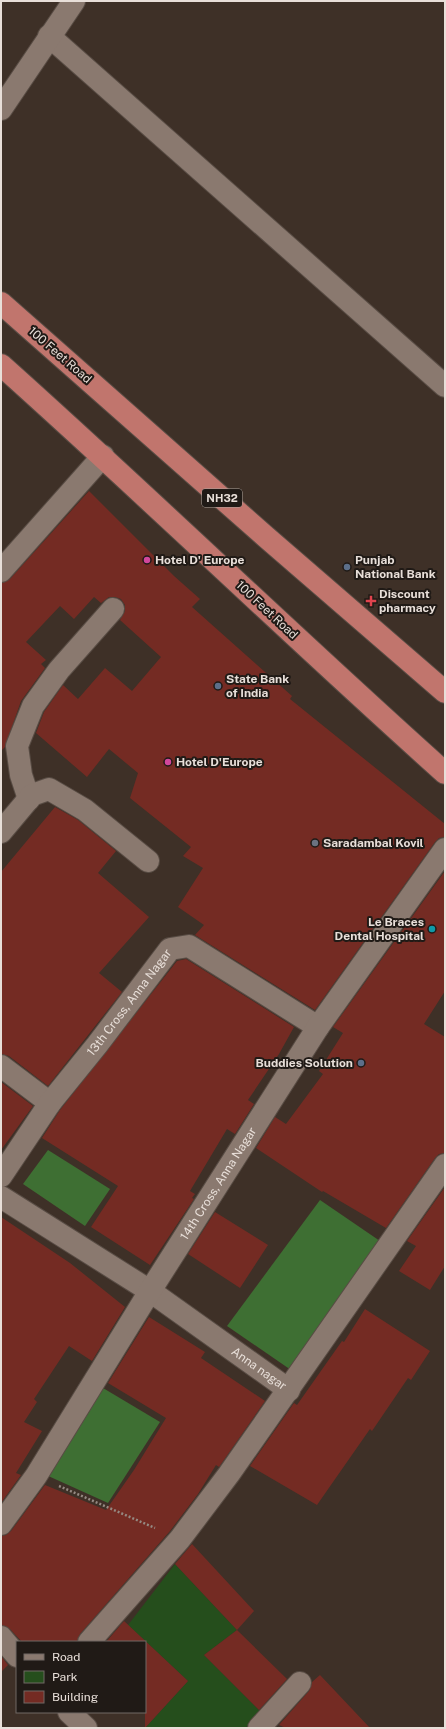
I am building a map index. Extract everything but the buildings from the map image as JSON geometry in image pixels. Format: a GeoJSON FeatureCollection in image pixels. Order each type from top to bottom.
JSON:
{"type":"FeatureCollection","features":[{"type":"Feature","properties":{"kind":"highway","name":"100 Feet Road"},"geometry":{"type":"LineString","coordinates":[[1,303],[266,537],[445,692]]}},
{"type":"Feature","properties":{"kind":"highway","name":"100 Feet Road"},"geometry":{"type":"LineString","coordinates":[[1,365],[103,456],[361,698],[445,774]]}},
{"type":"Feature","properties":{"kind":"street"},"geometry":{"type":"LineString","coordinates":[[1,109],[74,1]]}},
{"type":"Feature","properties":{"kind":"street"},"geometry":{"type":"LineString","coordinates":[[49,36],[445,386]]}},
{"type":"Feature","properties":{"kind":"street"},"geometry":{"type":"LineString","coordinates":[[1,571],[103,456]]}},
{"type":"Feature","properties":{"kind":"street"},"geometry":{"type":"LineString","coordinates":[[29,799],[21,775],[17,746],[33,706],[59,670],[113,609]]}},
{"type":"Feature","properties":{"kind":"street"},"geometry":{"type":"LineString","coordinates":[[1,832],[32,795],[49,789],[85,810],[148,860]]}},
{"type":"Feature","properties":{"kind":"street","name":"14th Cross, Anna Nagar"},"geometry":{"type":"LineString","coordinates":[[1,1524],[36,1476],[150,1291],[318,1027],[445,849]]}},
{"type":"Feature","properties":{"kind":"street","name":"13th Cross, Anna Nagar"},"geometry":{"type":"LineString","coordinates":[[1,1176],[50,1103],[97,1045],[170,949],[189,946],[318,1027]]}},
{"type":"Feature","properties":{"kind":"street"},"geometry":{"type":"LineString","coordinates":[[1,1066],[50,1103]]}},
{"type":"Feature","properties":{"kind":"street","name":"Anna nagar"},"geometry":{"type":"LineString","coordinates":[[1,1197],[150,1291],[289,1390],[445,1165]]}},
{"type":"Feature","properties":{"kind":"street"},"geometry":{"type":"LineString","coordinates":[[90,1641],[180,1539],[289,1390]]}},
{"type":"Feature","properties":{"kind":"street"},"geometry":{"type":"LineString","coordinates":[[1,1637],[16,1655]]}},
{"type":"Feature","properties":{"kind":"street"},"geometry":{"type":"LineString","coordinates":[[260,1728],[300,1683]]}},
{"type":"Feature","properties":{"kind":"street"},"geometry":{"type":"LineString","coordinates":[[70,1713],[86,1728]]}},
{"type":"Feature","properties":{"kind":"path"},"geometry":{"type":"LineString","coordinates":[[36,1476],[180,1539]]}},
{"type":"Feature","properties":{"kind":"green space"},"geometry":{"type":"Polygon","coordinates":[[[48,1150],[110,1189],[85,1226],[23,1184],[48,1150]]]}},
{"type":"Feature","properties":{"kind":"green space"},"geometry":{"type":"Polygon","coordinates":[[[320,1200],[380,1241],[291,1370],[227,1326],[320,1200]]]}},
{"type":"Feature","properties":{"kind":"green space"},"geometry":{"type":"Polygon","coordinates":[[[103,1388],[160,1422],[108,1503],[46,1475],[103,1388]]]}},
{"type":"Feature","properties":{"kind":"green space"},"geometry":{"type":"Polygon","coordinates":[[[175,1564],[237,1630],[204,1655],[260,1711],[246,1728],[145,1728],[188,1681],[128,1625],[175,1564]]]}},
{"type":"Feature","properties":{"kind":"place","name":"Hotel D' Europe"},"geometry":{"type":"Point","coordinates":[147,560]}},
{"type":"Feature","properties":{"kind":"place","name":"Punjab National Bank"},"geometry":{"type":"Point","coordinates":[347,567]}},
{"type":"Feature","properties":{"kind":"place","name":"Discount pharmacy"},"geometry":{"type":"Point","coordinates":[371,601]}},
{"type":"Feature","properties":{"kind":"place","name":"State Bank of India"},"geometry":{"type":"Point","coordinates":[218,686]}},
{"type":"Feature","properties":{"kind":"place","name":"Hotel D'Europe"},"geometry":{"type":"Point","coordinates":[168,762]}},
{"type":"Feature","properties":{"kind":"place","name":"Saradambal Kovil"},"geometry":{"type":"Point","coordinates":[315,843]}},
{"type":"Feature","properties":{"kind":"place","name":"Le Braces Dental Hospital"},"geometry":{"type":"Point","coordinates":[432,929]}},
{"type":"Feature","properties":{"kind":"place","name":"Buddies Solution"},"geometry":{"type":"Point","coordinates":[361,1063]}}]}
